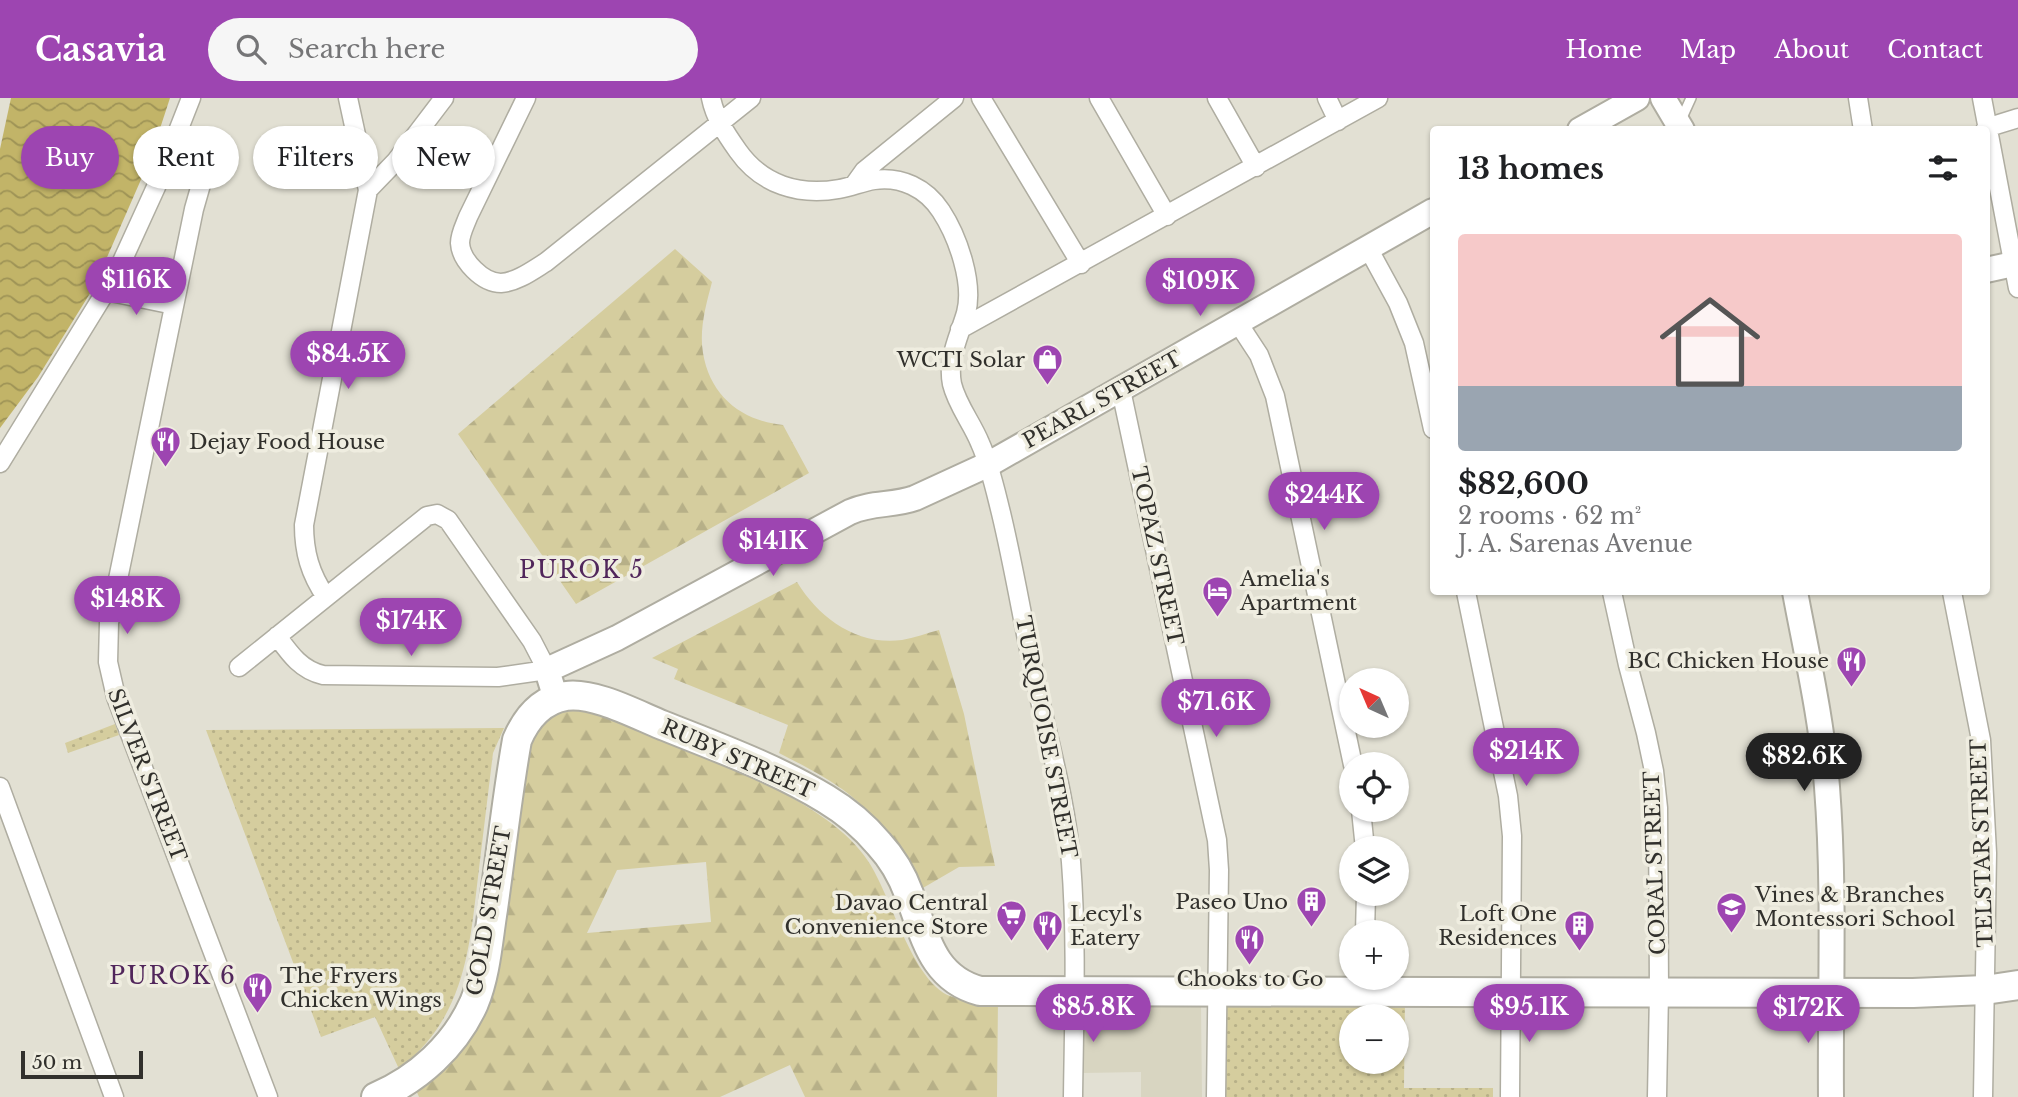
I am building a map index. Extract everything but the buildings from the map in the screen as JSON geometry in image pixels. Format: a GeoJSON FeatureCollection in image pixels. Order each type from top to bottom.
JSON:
{"type":"FeatureCollection","features":[{"type":"Feature","properties":{"kind":"main road","name":"RUBY STREET"},"geometry":{"type":"LineString","coordinates":[[556,699],[582,696],[614,706],[781,775],[829,800],[852,817],[885,851],[908,891],[931,954],[945,973],[957,982],[980,991],[1216,990],[1339,986]]}},
{"type":"Feature","properties":{"kind":"main road","name":"GOLD STREET"},"geometry":{"type":"LineString","coordinates":[[376,1097],[406,1087],[447,1045],[474,1004],[485,959],[517,740],[531,716],[556,699]]}},
{"type":"Feature","properties":{"kind":"main road","name":"RUBY STREET"},"geometry":{"type":"LineString","coordinates":[[1409,987],[1511,991],[1913,993],[1985,990],[2018,985]]}},
{"type":"Feature","properties":{"kind":"street"},"geometry":{"type":"LineString","coordinates":[[119,268],[156,187],[191,98]]}},
{"type":"Feature","properties":{"kind":"street"},"geometry":{"type":"LineString","coordinates":[[326,597],[317,584],[307,559],[304,525],[368,190],[348,98]]}},
{"type":"Feature","properties":{"kind":"street"},"geometry":{"type":"LineString","coordinates":[[368,190],[396,161],[444,98]]}},
{"type":"Feature","properties":{"kind":"street"},"geometry":{"type":"LineString","coordinates":[[526,98],[468,217],[460,245],[464,255],[480,274],[500,283],[514,280],[546,262],[751,98]]}},
{"type":"Feature","properties":{"kind":"street","name":"TURQUOISE STREET"},"geometry":{"type":"LineString","coordinates":[[711,98],[720,124],[752,169],[772,182],[801,190],[838,189],[876,180],[907,182],[920,189],[940,209],[948,223],[970,294],[953,351],[951,380],[989,464],[1068,836],[1073,885],[1073,1097]]}},
{"type":"Feature","properties":{"kind":"street"},"geometry":{"type":"LineString","coordinates":[[854,185],[864,171],[954,98]]}},
{"type":"Feature","properties":{"kind":"street"},"geometry":{"type":"LineString","coordinates":[[981,98],[1081,264]]}},
{"type":"Feature","properties":{"kind":"street"},"geometry":{"type":"LineString","coordinates":[[1099,98],[1167,216]]}},
{"type":"Feature","properties":{"kind":"street"},"geometry":{"type":"LineString","coordinates":[[1217,98],[1256,167]]}},
{"type":"Feature","properties":{"kind":"street"},"geometry":{"type":"LineString","coordinates":[[1327,98],[1338,121]]}},
{"type":"Feature","properties":{"kind":"street"},"geometry":{"type":"LineString","coordinates":[[960,329],[1378,98]]}},
{"type":"Feature","properties":{"kind":"street"},"geometry":{"type":"LineString","coordinates":[[1587,126],[1637,98]]}},
{"type":"Feature","properties":{"kind":"street"},"geometry":{"type":"LineString","coordinates":[[1663,98],[1679,126]]}},
{"type":"Feature","properties":{"kind":"street"},"geometry":{"type":"LineString","coordinates":[[1858,98],[1862,126]]}},
{"type":"Feature","properties":{"kind":"street"},"geometry":{"type":"LineString","coordinates":[[1982,98],[1986,126]]}},
{"type":"Feature","properties":{"kind":"street"},"geometry":{"type":"LineString","coordinates":[[1990,127],[2018,118]]}},
{"type":"Feature","properties":{"kind":"street"},"geometry":{"type":"LineString","coordinates":[[1990,147],[2016,272],[1990,270]]}},
{"type":"Feature","properties":{"kind":"street","name":"SILVER STREET"},"geometry":{"type":"LineString","coordinates":[[199,189],[109,623],[108,662],[116,697],[268,1097]]}},
{"type":"Feature","properties":{"kind":"street","name":"PEARL STREET"},"geometry":{"type":"LineString","coordinates":[[547,670],[617,638],[850,512],[878,503],[903,503],[989,464],[1430,213]]}},
{"type":"Feature","properties":{"kind":"street"},"geometry":{"type":"LineString","coordinates":[[1368,248],[1414,342],[1430,415]]}},
{"type":"Feature","properties":{"kind":"street"},"geometry":{"type":"LineString","coordinates":[[0,463],[106,291],[174,305]]}},
{"type":"Feature","properties":{"kind":"street"},"geometry":{"type":"LineString","coordinates":[[1238,323],[1259,355],[1275,396],[1350,752]]}},
{"type":"Feature","properties":{"kind":"street","name":"TOPAZ STREET"},"geometry":{"type":"LineString","coordinates":[[1121,390],[1217,840],[1219,870],[1216,1097]]}},
{"type":"Feature","properties":{"kind":"street"},"geometry":{"type":"LineString","coordinates":[[239,667],[427,516],[438,514],[448,520],[532,641],[547,670],[556,699]]}},
{"type":"Feature","properties":{"kind":"street"},"geometry":{"type":"LineString","coordinates":[[1467,595],[1508,796],[1512,836],[1510,1097]]}},
{"type":"Feature","properties":{"kind":"street","name":"CORAL STREET"},"geometry":{"type":"LineString","coordinates":[[1613,595],[1654,771],[1658,820],[1657,1097]]}},
{"type":"Feature","properties":{"kind":"street"},"geometry":{"type":"LineString","coordinates":[[1795,595],[1810,672],[1827,784],[1830,863],[1830,1097]]}},
{"type":"Feature","properties":{"kind":"street","name":"TELSTAR STREET"},"geometry":{"type":"LineString","coordinates":[[1952,595],[1981,740],[1987,853],[1983,1097]]}},
{"type":"Feature","properties":{"kind":"street"},"geometry":{"type":"LineString","coordinates":[[277,636],[303,666],[311,672],[323,675],[498,677],[547,670]]}},
{"type":"Feature","properties":{"kind":"street"},"geometry":{"type":"LineString","coordinates":[[0,787],[114,1097]]}},
{"type":"Feature","properties":{"kind":"lane"},"geometry":{"type":"LineString","coordinates":[[1680,126],[1692,98]]}},
{"type":"Feature","properties":{"kind":"shaded area"},"geometry":{"type":"Polygon","coordinates":[[[1201,1005],[1202,1097],[1141,1097],[1141,1072],[1083,1073],[1082,1007],[1201,1005]]]}},
{"type":"Feature","properties":{"kind":"green space"},"geometry":{"type":"Polygon","coordinates":[[[675,249],[712,282],[702,335],[703,353],[713,382],[730,404],[742,412],[768,423],[783,425],[809,473],[576,604],[458,434],[675,249]]]}},
{"type":"Feature","properties":{"kind":"green space"},"geometry":{"type":"Polygon","coordinates":[[[797,582],[828,618],[855,634],[885,641],[902,640],[939,630],[964,714],[995,866],[959,867],[916,892],[870,814],[834,784],[779,753],[788,725],[674,679],[678,669],[652,658],[797,582]]]}},
{"type":"Feature","properties":{"kind":"green space"},"geometry":{"type":"Polygon","coordinates":[[[566,710],[594,713],[637,728],[776,789],[814,811],[838,829],[868,861],[913,956],[937,987],[950,996],[961,999],[998,999],[997,1097],[805,1097],[790,1065],[720,1097],[419,1097],[416,1090],[456,1052],[527,749],[542,725],[566,710]],[[706,862],[617,870],[587,933],[711,922],[706,862]]]}},
{"type":"Feature","properties":{"kind":"green space"},"geometry":{"type":"Polygon","coordinates":[[[115,724],[119,735],[68,753],[65,743],[115,724]]]}},
{"type":"Feature","properties":{"kind":"green space"},"geometry":{"type":"Polygon","coordinates":[[[504,728],[493,753],[466,958],[460,982],[438,1028],[421,1049],[399,1069],[375,1017],[321,1037],[206,730],[504,728]]]}},
{"type":"Feature","properties":{"kind":"green space"},"geometry":{"type":"Polygon","coordinates":[[[1225,998],[1405,1000],[1405,1004],[1339,1004],[1339,1074],[1404,1074],[1404,1088],[1493,1088],[1493,1097],[1226,1097],[1225,998]]]}},
{"type":"Feature","properties":{"kind":"water"},"geometry":{"type":"Polygon","coordinates":[[[11,98],[170,98],[161,126],[133,126],[133,189],[137,189],[94,287],[38,377],[0,428],[0,149],[11,98]]]}},
{"type":"Feature","properties":{"kind":"place","name":"WCTI Solar"},"geometry":{"type":"Point","coordinates":[1048,387]}},
{"type":"Feature","properties":{"kind":"place","name":"Dejay Food House"},"geometry":{"type":"Point","coordinates":[166,469]}},
{"type":"Feature","properties":{"kind":"place","name":"Amelia's Apartment"},"geometry":{"type":"Point","coordinates":[1217,618]}},
{"type":"Feature","properties":{"kind":"place","name":"BC Chicken House"},"geometry":{"type":"Point","coordinates":[1852,688]}},
{"type":"Feature","properties":{"kind":"place","name":"Paseo Uno"},"geometry":{"type":"Point","coordinates":[1311,929]}},
{"type":"Feature","properties":{"kind":"place","name":"Vines & Branches Montessori School"},"geometry":{"type":"Point","coordinates":[1732,934]}},
{"type":"Feature","properties":{"kind":"place","name":"Davao Central Convenience Store"},"geometry":{"type":"Point","coordinates":[1011,942]}},
{"type":"Feature","properties":{"kind":"place","name":"Lecyl's Eatery"},"geometry":{"type":"Point","coordinates":[1047,953]}},
{"type":"Feature","properties":{"kind":"place","name":"Loft One Residences"},"geometry":{"type":"Point","coordinates":[1580,953]}},
{"type":"Feature","properties":{"kind":"place","name":"Chooks to Go"},"geometry":{"type":"Point","coordinates":[1250,966]}},
{"type":"Feature","properties":{"kind":"place","name":"The Fryers Chicken Wings"},"geometry":{"type":"Point","coordinates":[257,1015]}},
{"type":"Feature","properties":{"kind":"district","name":"PUROK 5"},"geometry":{"type":"Point","coordinates":[582,570]}},
{"type":"Feature","properties":{"kind":"district","name":"PUROK 6"},"geometry":{"type":"Point","coordinates":[173,976]}}]}
